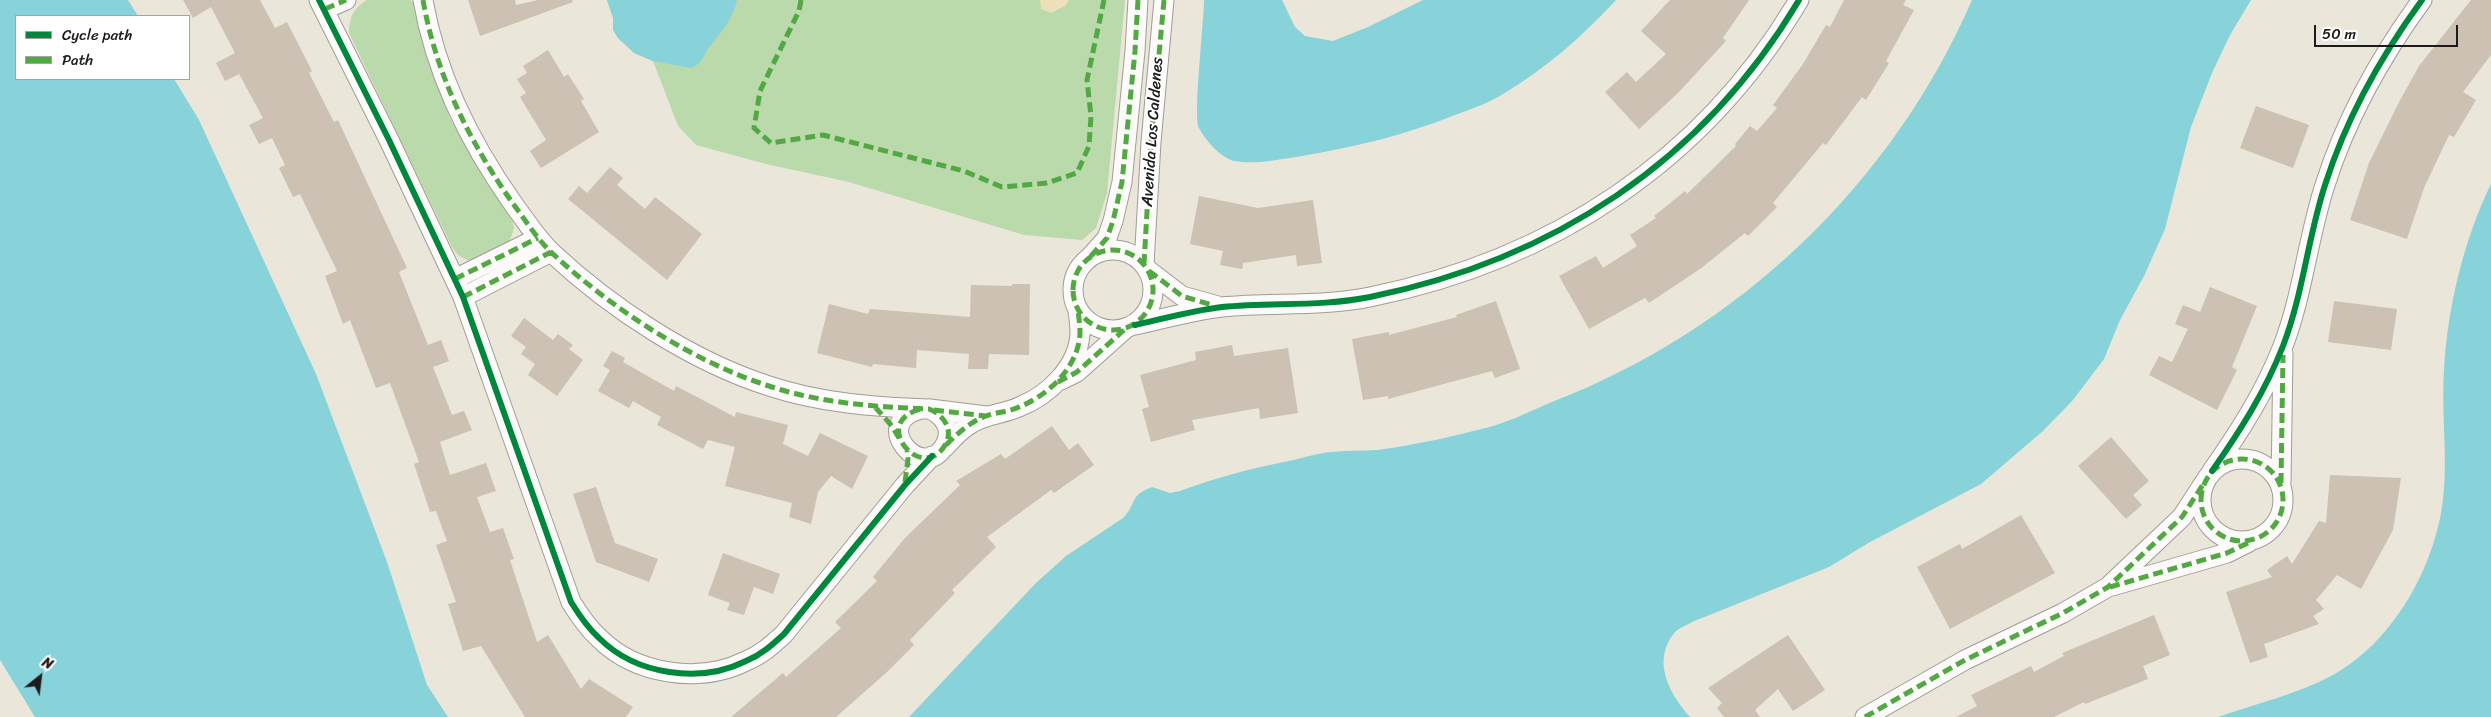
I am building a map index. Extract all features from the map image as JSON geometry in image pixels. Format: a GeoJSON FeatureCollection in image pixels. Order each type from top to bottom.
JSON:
{"type":"FeatureCollection","features":[{"type":"Feature","properties":{"kind":"street"},"geometry":{"type":"LineString","coordinates":[[346,0],[322,5],[389,140],[463,297],[571,602],[584,622],[599,639],[617,653],[639,664],[670,672],[702,674],[719,671],[746,662],[767,649],[784,634],[905,485],[957,434],[986,416],[1019,408],[1045,394],[1056,383],[1075,353],[1080,334],[1078,311]]}},
{"type":"Feature","properties":{"kind":"street"},"geometry":{"type":"LineString","coordinates":[[423,0],[437,59],[456,107],[476,146],[498,181],[538,238],[551,252],[640,322],[724,369],[777,388],[811,397],[875,407],[925,409],[986,416]]}},
{"type":"Feature","properties":{"kind":"street","name":"Avenida Los Caldenes"},"geometry":{"type":"LineString","coordinates":[[1091,256],[1107,238],[1114,221],[1122,182],[1138,0]]}},
{"type":"Feature","properties":{"kind":"street","name":"Avenida Los Caldenes"},"geometry":{"type":"LineString","coordinates":[[1146,267],[1150,142],[1164,0]]}},
{"type":"Feature","properties":{"kind":"street"},"geometry":{"type":"LineString","coordinates":[[1222,307],[1182,296],[1146,267],[1136,256],[1114,250],[1091,256],[1082,264],[1072,287],[1073,299],[1078,311],[1086,321],[1098,328],[1111,331],[1222,307],[1314,304],[1369,298],[1457,274],[1506,257],[1542,241],[1614,197],[1683,144],[1738,88],[1767,50],[1799,0]]}},
{"type":"Feature","properties":{"kind":"street"},"geometry":{"type":"LineString","coordinates":[[1865,717],[1965,660],[2063,613],[2108,587],[2182,517],[2246,422],[2266,386],[2283,345],[2314,220],[2347,128],[2375,72],[2422,0]]}},
{"type":"Feature","properties":{"kind":"street"},"geometry":{"type":"LineString","coordinates":[[454,279],[538,238]]}},
{"type":"Feature","properties":{"kind":"street"},"geometry":{"type":"LineString","coordinates":[[463,297],[551,252]]}},
{"type":"Feature","properties":{"kind":"street"},"geometry":{"type":"LineString","coordinates":[[1056,383],[1077,372],[1129,327],[1144,317],[1152,300],[1153,282],[1146,267]]}},
{"type":"Feature","properties":{"kind":"street"},"geometry":{"type":"LineString","coordinates":[[2108,587],[2226,553],[2268,533],[2277,523],[2283,510],[2284,497],[2281,484],[2283,345]]}},
{"type":"Feature","properties":{"kind":"street"},"geometry":{"type":"LineString","coordinates":[[875,407],[892,426],[905,448],[919,457],[938,453]]}},
{"type":"Feature","properties":{"kind":"street"},"geometry":{"type":"LineString","coordinates":[[905,485],[908,459],[899,430],[907,415],[925,409],[937,412],[947,425],[948,434],[938,453]]}},
{"type":"Feature","properties":{"kind":"street"},"geometry":{"type":"LineString","coordinates":[[2256,540],[2242,542],[2228,539],[2212,528],[2202,510],[2200,496],[2208,477],[2223,463],[2236,459],[2249,459],[2262,463],[2273,472],[2281,484]]}},
{"type":"Feature","properties":{"kind":"green space"},"geometry":{"type":"Polygon","coordinates":[[[367,0],[410,0],[413,2],[428,58],[450,118],[487,184],[512,219],[514,228],[509,244],[477,261],[467,260],[458,255],[452,247],[349,33],[350,23],[355,10],[367,0]]]}},
{"type":"Feature","properties":{"kind":"green space"},"geometry":{"type":"Polygon","coordinates":[[[607,0],[1125,0],[1107,193],[1096,228],[1082,240],[1024,235],[849,182],[766,164],[696,145],[678,126],[653,61],[634,53],[618,38],[613,30],[613,18],[607,0]]]}},
{"type":"Feature","properties":{"kind":"sand"},"geometry":{"type":"Polygon","coordinates":[[[1040,0],[1069,0],[1065,6],[1051,13],[1041,9],[1040,0]]]}},
{"type":"Feature","properties":{"kind":"water"},"geometry":{"type":"Polygon","coordinates":[[[0,0],[128,0],[137,15],[15,15],[15,80],[175,80],[199,120],[316,374],[387,562],[427,685],[448,717],[35,717],[0,660],[0,0]]]}},
{"type":"Feature","properties":{"kind":"water"},"geometry":{"type":"Polygon","coordinates":[[[607,0],[737,0],[733,13],[723,29],[708,48],[701,61],[691,68],[653,61],[634,53],[618,38],[613,30],[613,18],[607,0]]]}},
{"type":"Feature","properties":{"kind":"water"},"geometry":{"type":"Polygon","coordinates":[[[1204,0],[1282,0],[1295,27],[1305,36],[1333,41],[1368,27],[1423,0],[1616,0],[1577,39],[1549,63],[1519,84],[1486,103],[1417,129],[1380,140],[1302,156],[1268,161],[1242,162],[1229,159],[1209,143],[1199,128],[1197,120],[1204,0]]]}},
{"type":"Feature","properties":{"kind":"water"},"geometry":{"type":"Polygon","coordinates":[[[1972,0],[2251,0],[2230,35],[2212,73],[2191,127],[2165,229],[2144,276],[2120,320],[2104,359],[2073,400],[2043,431],[1981,484],[1870,542],[1829,567],[1692,622],[1675,632],[1664,654],[1664,665],[1666,676],[1675,698],[1690,717],[909,717],[1036,583],[1066,556],[1123,518],[1128,513],[1136,497],[1144,490],[1152,487],[1170,493],[1260,467],[1316,454],[1392,448],[1493,426],[1523,415],[1620,372],[1685,335],[1746,292],[1802,243],[1853,189],[1899,130],[1939,67],[1972,0]]]}},
{"type":"Feature","properties":{"kind":"water"},"geometry":{"type":"Polygon","coordinates":[[[2491,184],[2491,717],[2218,717],[2304,688],[2331,676],[2353,662],[2390,626],[2418,581],[2437,532],[2442,507],[2445,473],[2444,371],[2453,299],[2465,251],[2481,205],[2491,184]]]}},
{"type":"Feature","properties":{"kind":"building"},"geometry":{"type":"Polygon","coordinates":[[[183,0],[260,0],[275,28],[287,22],[312,71],[309,73],[334,122],[338,120],[407,268],[399,272],[428,345],[441,340],[449,361],[433,367],[452,415],[464,411],[472,430],[440,442],[450,475],[486,463],[496,491],[477,497],[490,532],[503,528],[514,559],[510,560],[537,642],[548,635],[581,689],[589,679],[633,707],[626,717],[525,717],[481,646],[463,651],[448,604],[456,602],[436,545],[447,541],[436,511],[430,512],[414,464],[419,462],[390,383],[376,388],[350,320],[343,324],[325,276],[337,271],[300,194],[293,197],[279,168],[285,165],[272,138],[259,144],[249,125],[263,118],[239,74],[225,81],[216,63],[235,53],[211,7],[193,18],[183,0]]]}},
{"type":"Feature","properties":{"kind":"building"},"geometry":{"type":"Polygon","coordinates":[[[468,0],[515,0],[516,5],[538,0],[572,0],[573,2],[480,36],[468,0]]]}},
{"type":"Feature","properties":{"kind":"building"},"geometry":{"type":"Polygon","coordinates":[[[1670,0],[1749,0],[1723,38],[1726,41],[1678,93],[1639,129],[1605,92],[1627,72],[1636,82],[1666,54],[1641,31],[1670,0]]]}},
{"type":"Feature","properties":{"kind":"building"},"geometry":{"type":"Polygon","coordinates":[[[1844,0],[1906,0],[1903,5],[1914,10],[1886,61],[1889,63],[1866,100],[1862,97],[1826,145],[1823,143],[1773,203],[1777,207],[1748,236],[1745,233],[1700,269],[1649,303],[1645,298],[1589,329],[1559,276],[1596,256],[1603,268],[1637,246],[1630,235],[1656,218],[1654,216],[1685,191],[1687,194],[1736,146],[1735,144],[1750,126],[1757,131],[1777,108],[1773,105],[1803,64],[1826,25],[1830,27],[1844,0]]]}},
{"type":"Feature","properties":{"kind":"building"},"geometry":{"type":"Polygon","coordinates":[[[2471,0],[2491,0],[2491,55],[2463,92],[2476,100],[2454,137],[2449,135],[2424,188],[2407,239],[2350,220],[2369,163],[2399,102],[2419,66],[2471,0]]]}},
{"type":"Feature","properties":{"kind":"building"},"geometry":{"type":"Polygon","coordinates":[[[548,50],[564,77],[568,74],[584,99],[581,101],[599,132],[541,168],[530,151],[546,140],[520,97],[526,93],[517,79],[527,73],[523,66],[548,50]]]}},
{"type":"Feature","properties":{"kind":"building"},"geometry":{"type":"Polygon","coordinates":[[[2256,106],[2309,125],[2293,168],[2240,148],[2256,106]]]}},
{"type":"Feature","properties":{"kind":"building"},"geometry":{"type":"Polygon","coordinates":[[[610,167],[623,178],[617,185],[645,209],[655,197],[702,234],[667,280],[568,199],[579,186],[587,193],[610,167]]]}},
{"type":"Feature","properties":{"kind":"building"},"geometry":{"type":"Polygon","coordinates":[[[1199,196],[1258,208],[1313,200],[1322,263],[1297,266],[1296,255],[1243,263],[1242,269],[1220,265],[1223,251],[1190,244],[1199,196]]]}},
{"type":"Feature","properties":{"kind":"building"},"geometry":{"type":"Polygon","coordinates":[[[1012,284],[1030,284],[1029,355],[989,354],[988,369],[968,369],[969,354],[917,350],[916,368],[873,364],[872,367],[817,353],[829,304],[868,314],[870,309],[970,317],[971,285],[1012,286],[1012,284]]]}},
{"type":"Feature","properties":{"kind":"building"},"geometry":{"type":"Polygon","coordinates":[[[2210,287],[2257,306],[2232,367],[2237,370],[2217,410],[2149,375],[2159,356],[2172,362],[2188,329],[2175,324],[2183,305],[2200,312],[2210,287]]]}},
{"type":"Feature","properties":{"kind":"building"},"geometry":{"type":"Polygon","coordinates":[[[1496,301],[1520,369],[1495,378],[1492,371],[1388,399],[1388,396],[1363,400],[1352,339],[1389,332],[1389,335],[1457,317],[1456,315],[1496,301]]]}},
{"type":"Feature","properties":{"kind":"building"},"geometry":{"type":"Polygon","coordinates":[[[2334,301],[2397,309],[2391,350],[2328,342],[2334,301]]]}},
{"type":"Feature","properties":{"kind":"building"},"geometry":{"type":"Polygon","coordinates":[[[524,318],[553,340],[558,334],[573,345],[569,349],[583,360],[557,396],[528,375],[535,364],[521,354],[526,347],[511,336],[524,318]]]}},
{"type":"Feature","properties":{"kind":"building"},"geometry":{"type":"Polygon","coordinates":[[[1232,345],[1234,356],[1288,348],[1298,413],[1260,419],[1259,408],[1192,420],[1195,430],[1151,442],[1142,409],[1149,407],[1140,375],[1196,360],[1195,352],[1232,345]]]}},
{"type":"Feature","properties":{"kind":"building"},"geometry":{"type":"Polygon","coordinates":[[[612,351],[625,358],[623,362],[674,391],[676,386],[735,417],[736,412],[788,425],[783,444],[808,456],[820,433],[868,456],[852,489],[831,476],[818,492],[811,524],[789,517],[792,503],[725,486],[735,447],[708,440],[703,449],[657,425],[661,417],[633,401],[629,408],[598,391],[610,370],[603,366],[612,351]]]}},
{"type":"Feature","properties":{"kind":"building"},"geometry":{"type":"Polygon","coordinates":[[[1052,426],[1069,450],[1078,443],[1094,465],[1054,493],[1051,490],[987,537],[996,547],[952,590],[955,593],[910,640],[914,645],[886,673],[836,717],[731,717],[783,673],[786,677],[841,628],[835,622],[877,581],[873,577],[905,538],[960,485],[956,481],[1001,454],[1005,459],[1052,426]]]}},
{"type":"Feature","properties":{"kind":"building"},"geometry":{"type":"Polygon","coordinates":[[[2111,437],[2149,481],[2133,495],[2142,505],[2126,519],[2078,466],[2111,437]]]}},
{"type":"Feature","properties":{"kind":"building"},"geometry":{"type":"Polygon","coordinates":[[[2330,475],[2401,478],[2393,530],[2361,589],[2337,575],[2316,600],[2324,609],[2313,616],[2319,624],[2264,644],[2268,657],[2250,663],[2226,592],[2272,577],[2267,570],[2287,556],[2292,564],[2319,521],[2326,523],[2330,475]]]}},
{"type":"Feature","properties":{"kind":"building"},"geometry":{"type":"Polygon","coordinates":[[[596,487],[615,543],[658,559],[649,582],[596,562],[573,494],[596,487]]]}},
{"type":"Feature","properties":{"kind":"building"},"geometry":{"type":"Polygon","coordinates":[[[2021,515],[2055,573],[1950,629],[1917,567],[1960,544],[1962,549],[2021,515]]]}},
{"type":"Feature","properties":{"kind":"building"},"geometry":{"type":"Polygon","coordinates":[[[723,553],[780,574],[773,594],[754,587],[744,615],[727,610],[730,603],[708,595],[723,553]]]}},
{"type":"Feature","properties":{"kind":"building"},"geometry":{"type":"Polygon","coordinates":[[[2154,615],[2170,655],[2143,666],[2148,679],[2085,704],[2084,702],[2054,717],[1956,717],[1977,706],[1971,695],[2031,666],[2034,672],[2064,656],[2062,653],[2154,615]]]}},
{"type":"Feature","properties":{"kind":"building"},"geometry":{"type":"Polygon","coordinates":[[[1788,635],[1825,690],[1793,711],[1778,689],[1755,710],[1760,717],[1724,717],[1717,708],[1722,703],[1708,688],[1788,635]]]}},
{"type":"Feature","properties":{"kind":"marked path"},"geometry":{"type":"LineString","coordinates":[[325,9],[346,0]]}},
{"type":"Feature","properties":{"kind":"marked path"},"geometry":{"type":"LineString","coordinates":[[423,0],[437,55],[446,81],[469,133],[498,181],[532,230],[547,248],[575,273],[626,313],[653,331],[710,362],[740,375],[788,392],[828,400],[888,407],[929,409],[943,419],[948,429],[948,439],[935,455],[925,458],[914,455],[905,447],[900,437],[899,426],[906,416],[921,409]]}},
{"type":"Feature","properties":{"kind":"marked path"},"geometry":{"type":"LineString","coordinates":[[801,0],[799,11],[760,91],[754,128],[771,143],[823,135],[964,171],[1002,187],[1047,183],[1077,173],[1089,146],[1091,116],[1087,80],[1104,0]]}},
{"type":"Feature","properties":{"kind":"marked path"},"geometry":{"type":"LineString","coordinates":[[1091,256],[1107,238],[1122,182],[1138,0]]}},
{"type":"Feature","properties":{"kind":"marked path"},"geometry":{"type":"LineString","coordinates":[[1144,264],[1151,142],[1164,0]]}},
{"type":"Feature","properties":{"kind":"marked path"},"geometry":{"type":"LineString","coordinates":[[455,279],[538,238]]}},
{"type":"Feature","properties":{"kind":"marked path"},"geometry":{"type":"LineString","coordinates":[[1105,250],[1121,250],[1142,261],[1153,282],[1153,290],[1153,298],[1142,319],[1121,330],[1105,330],[1091,324],[1079,312],[1073,298],[1073,282],[1079,268],[1091,256],[1105,250]]}},
{"type":"Feature","properties":{"kind":"marked path"},"geometry":{"type":"LineString","coordinates":[[463,297],[551,252]]}},
{"type":"Feature","properties":{"kind":"marked path"},"geometry":{"type":"LineString","coordinates":[[1149,271],[1182,296],[1212,305]]}},
{"type":"Feature","properties":{"kind":"marked path"},"geometry":{"type":"LineString","coordinates":[[946,445],[980,418],[1015,409],[1030,402],[1060,378],[1074,358],[1078,346],[1080,334],[1078,311]]}},
{"type":"Feature","properties":{"kind":"marked path"},"geometry":{"type":"LineString","coordinates":[[1058,382],[1077,372],[1124,330]]}},
{"type":"Feature","properties":{"kind":"marked path"},"geometry":{"type":"LineString","coordinates":[[2281,483],[2283,355]]}},
{"type":"Feature","properties":{"kind":"marked path"},"geometry":{"type":"LineString","coordinates":[[875,407],[892,426],[899,438]]}},
{"type":"Feature","properties":{"kind":"marked path"},"geometry":{"type":"LineString","coordinates":[[934,410],[986,416]]}},
{"type":"Feature","properties":{"kind":"marked path"},"geometry":{"type":"LineString","coordinates":[[905,482],[908,459],[907,451]]}},
{"type":"Feature","properties":{"kind":"marked path"},"geometry":{"type":"LineString","coordinates":[[2234,459],[2250,459],[2265,466],[2276,477],[2283,492],[2283,500],[2280,516],[2271,529],[2250,541],[2234,541],[2219,534],[2208,523],[2201,508],[2201,492],[2208,477],[2219,466],[2234,459]]}},
{"type":"Feature","properties":{"kind":"marked path"},"geometry":{"type":"LineString","coordinates":[[1865,717],[1965,660],[2063,613],[2108,587],[2182,517],[2204,483]]}},
{"type":"Feature","properties":{"kind":"marked path"},"geometry":{"type":"LineString","coordinates":[[2110,587],[2227,553],[2248,543]]}},
{"type":"Feature","properties":{"kind":"cycle path"},"geometry":{"type":"LineString","coordinates":[[319,0],[389,140],[463,297],[571,602],[591,630],[614,651],[650,668],[689,674],[728,668],[757,656],[784,634],[905,485],[932,456]]}},
{"type":"Feature","properties":{"kind":"cycle path"},"geometry":{"type":"LineString","coordinates":[[1135,325],[1190,312],[1222,307],[1333,302],[1370,297],[1437,280],[1500,258],[1560,229],[1617,195],[1669,155],[1717,110],[1760,58],[1799,0]]}},
{"type":"Feature","properties":{"kind":"cycle path"},"geometry":{"type":"LineString","coordinates":[[2212,471],[2251,411],[2283,346],[2296,306],[2319,205],[2343,136],[2366,89],[2392,43],[2422,0]]}}]}
